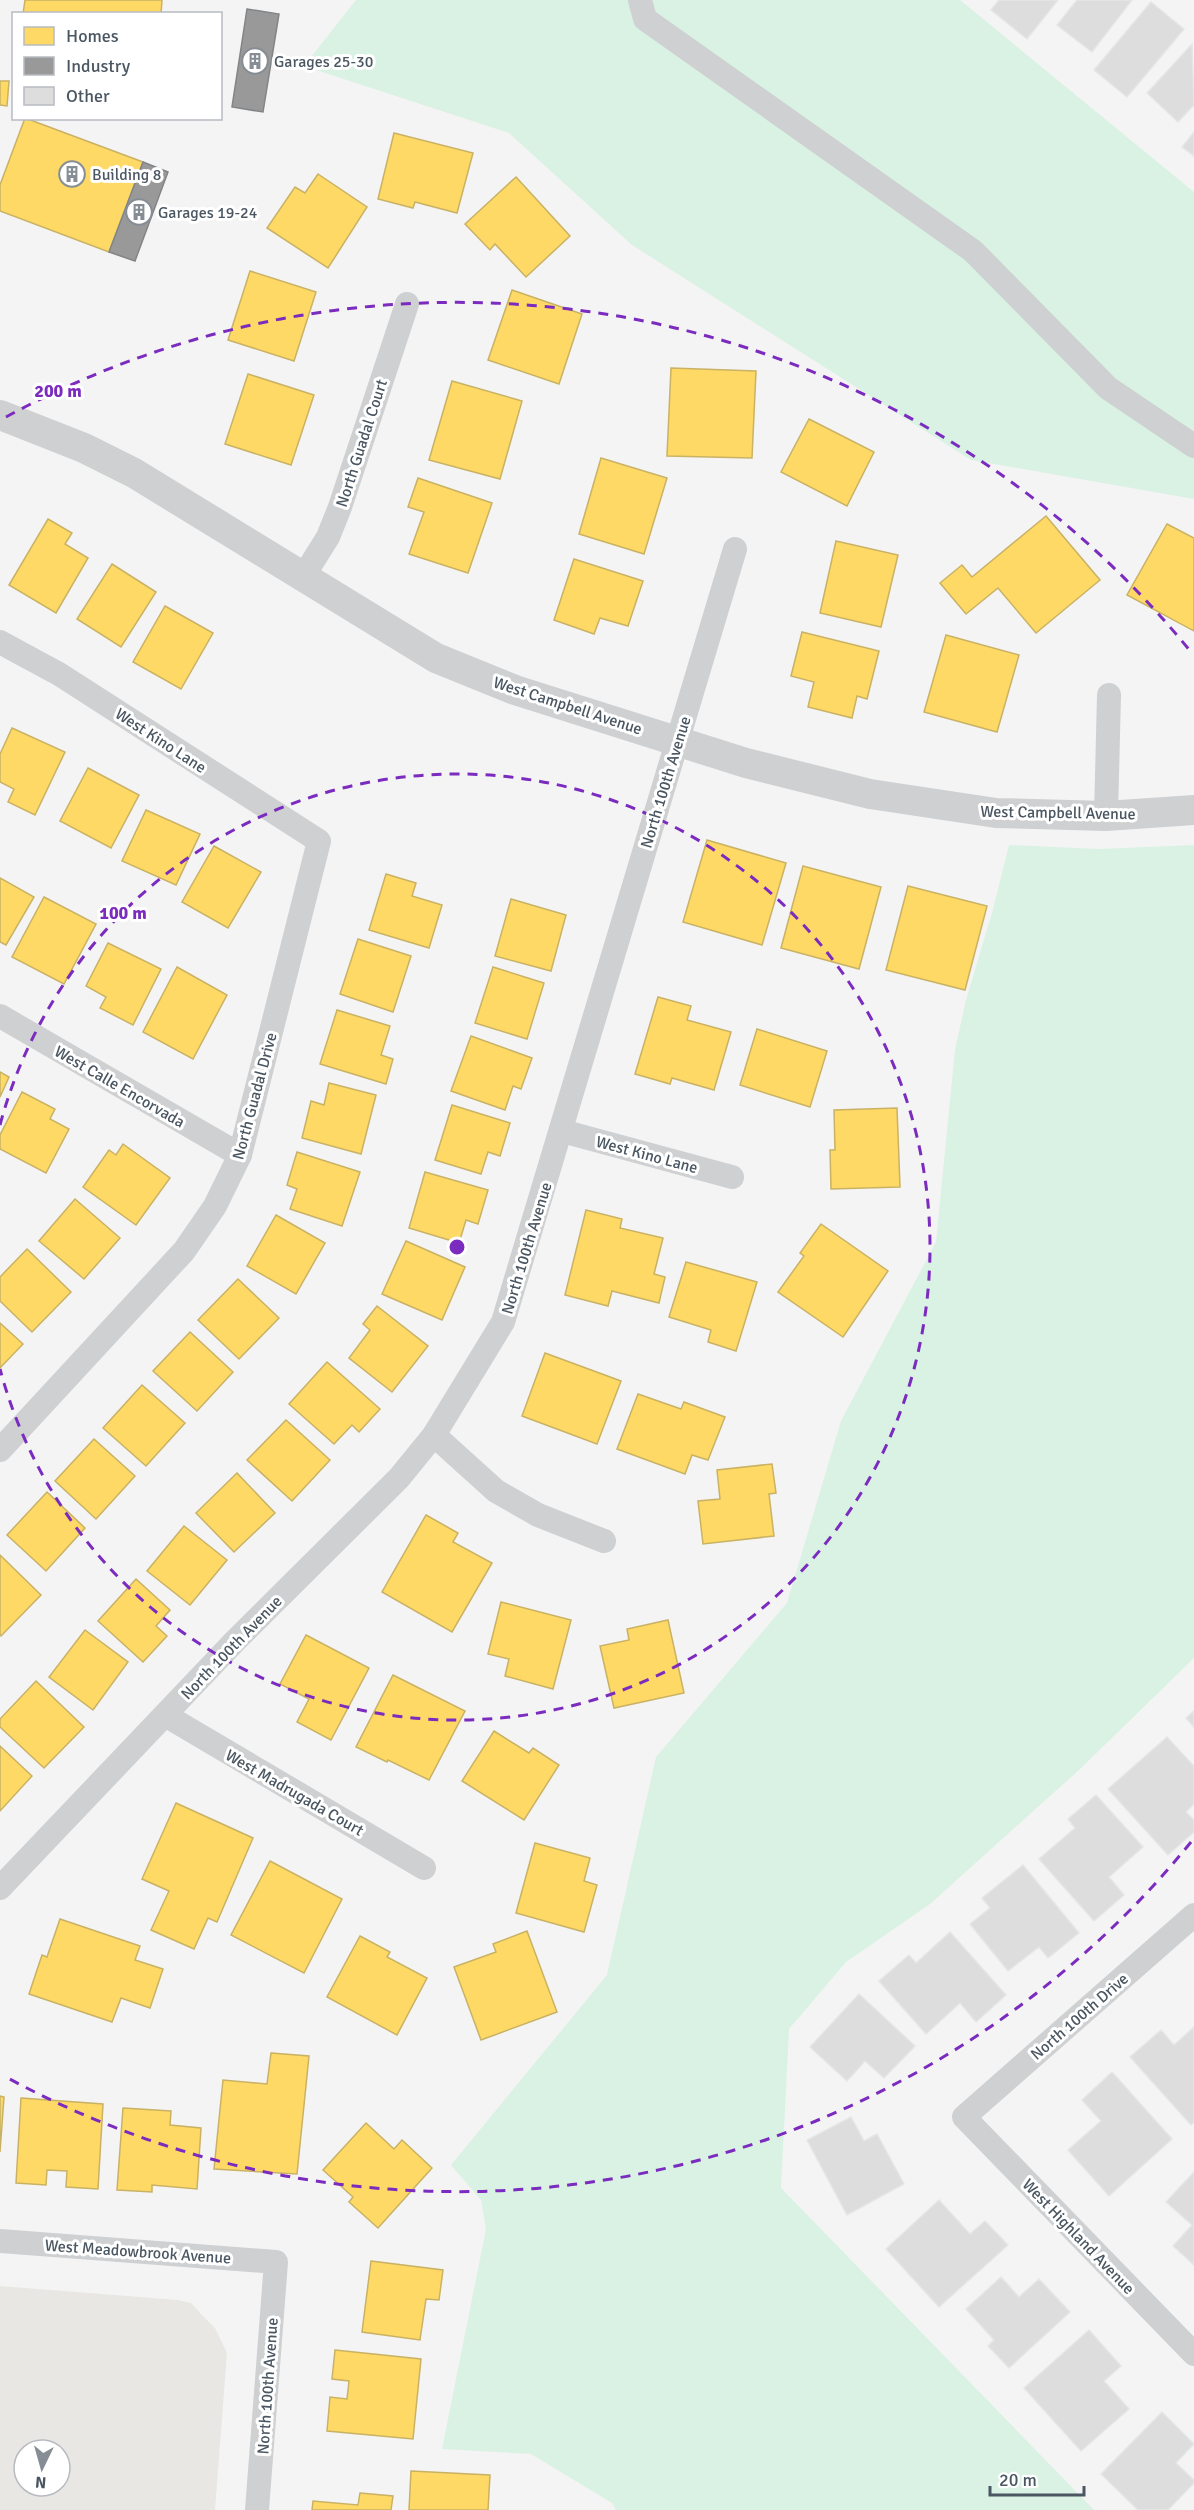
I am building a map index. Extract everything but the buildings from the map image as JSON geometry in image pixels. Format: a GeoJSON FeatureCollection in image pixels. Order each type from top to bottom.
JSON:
{"type":"FeatureCollection","features":[{"type":"Feature","properties":{"kind":"street"},"geometry":{"type":"LineString","coordinates":[[640,0],[645,19],[973,251],[1108,388],[1194,446]]}},
{"type":"Feature","properties":{"kind":"street","name":"North Guadal Court"},"geometry":{"type":"LineString","coordinates":[[303,578],[328,537],[340,507],[407,304]]}},
{"type":"Feature","properties":{"kind":"street","name":"West Campbell Avenue"},"geometry":{"type":"LineString","coordinates":[[1,419],[84,448],[134,473],[436,658],[515,690],[746,763],[870,794],[996,813],[1106,816],[1194,810]]}},
{"type":"Feature","properties":{"kind":"street","name":"North 100th Avenue"},"geometry":{"type":"LineString","coordinates":[[0,1888],[235,1641],[399,1479],[434,1435],[503,1322],[735,549]]}},
{"type":"Feature","properties":{"kind":"street","name":"West Kino Lane"},"geometry":{"type":"LineString","coordinates":[[0,642],[59,674],[319,842]]}},
{"type":"Feature","properties":{"kind":"street"},"geometry":{"type":"LineString","coordinates":[[1106,816],[1109,695]]}},
{"type":"Feature","properties":{"kind":"street","name":"North Guadal Drive"},"geometry":{"type":"LineString","coordinates":[[0,1450],[184,1251],[216,1206],[240,1155],[319,842]]}},
{"type":"Feature","properties":{"kind":"street","name":"West Calle Encorvada"},"geometry":{"type":"LineString","coordinates":[[0,1016],[240,1155]]}},
{"type":"Feature","properties":{"kind":"street","name":"West Kino Lane"},"geometry":{"type":"LineString","coordinates":[[562,1131],[732,1177]]}},
{"type":"Feature","properties":{"kind":"street"},"geometry":{"type":"LineString","coordinates":[[434,1435],[496,1491],[538,1515],[604,1541]]}},
{"type":"Feature","properties":{"kind":"street","name":"West Madrugada Court"},"geometry":{"type":"LineString","coordinates":[[165,1715],[424,1868]]}},
{"type":"Feature","properties":{"kind":"street","name":"North 100th Drive"},"geometry":{"type":"LineString","coordinates":[[964,2117],[1194,1915]]}},
{"type":"Feature","properties":{"kind":"street","name":"West Highland Avenue"},"geometry":{"type":"LineString","coordinates":[[964,2117],[1194,2354]]}},
{"type":"Feature","properties":{"kind":"street","name":"West Meadowbrook Avenue"},"geometry":{"type":"LineString","coordinates":[[0,2241],[276,2262]]}},
{"type":"Feature","properties":{"kind":"street","name":"North 100th Avenue"},"geometry":{"type":"LineString","coordinates":[[257,2510],[276,2262]]}},
{"type":"Feature","properties":{"kind":"shaded area"},"geometry":{"type":"Polygon","coordinates":[[[0,2286],[178,2300],[191,2303],[215,2328],[227,2353],[215,2510],[0,2510],[0,2286]]]}},
{"type":"Feature","properties":{"kind":"green space"},"geometry":{"type":"Polygon","coordinates":[[[356,0],[960,0],[1194,192],[1194,499],[971,460],[632,245],[509,133],[304,66],[356,0]]]}},
{"type":"Feature","properties":{"kind":"green space"},"geometry":{"type":"Polygon","coordinates":[[[1009,845],[1099,849],[1194,845],[1194,1658],[1080,1769],[930,1904],[846,1962],[789,2029],[781,2188],[1094,2510],[616,2510],[612,2503],[531,2454],[442,2449],[486,2229],[481,2200],[451,2165],[607,1975],[656,1757],[787,1603],[841,1421],[936,1242],[955,1050],[966,1000],[1009,845]]]}},
{"type":"Feature","properties":{"kind":"place","name":"Garages 25-30"},"geometry":{"type":"Point","coordinates":[255,61]}},
{"type":"Feature","properties":{"kind":"place","name":"Building 8"},"geometry":{"type":"Point","coordinates":[72,174]}},
{"type":"Feature","properties":{"kind":"place","name":"Garages 19-24"},"geometry":{"type":"Point","coordinates":[139,212]}}]}
